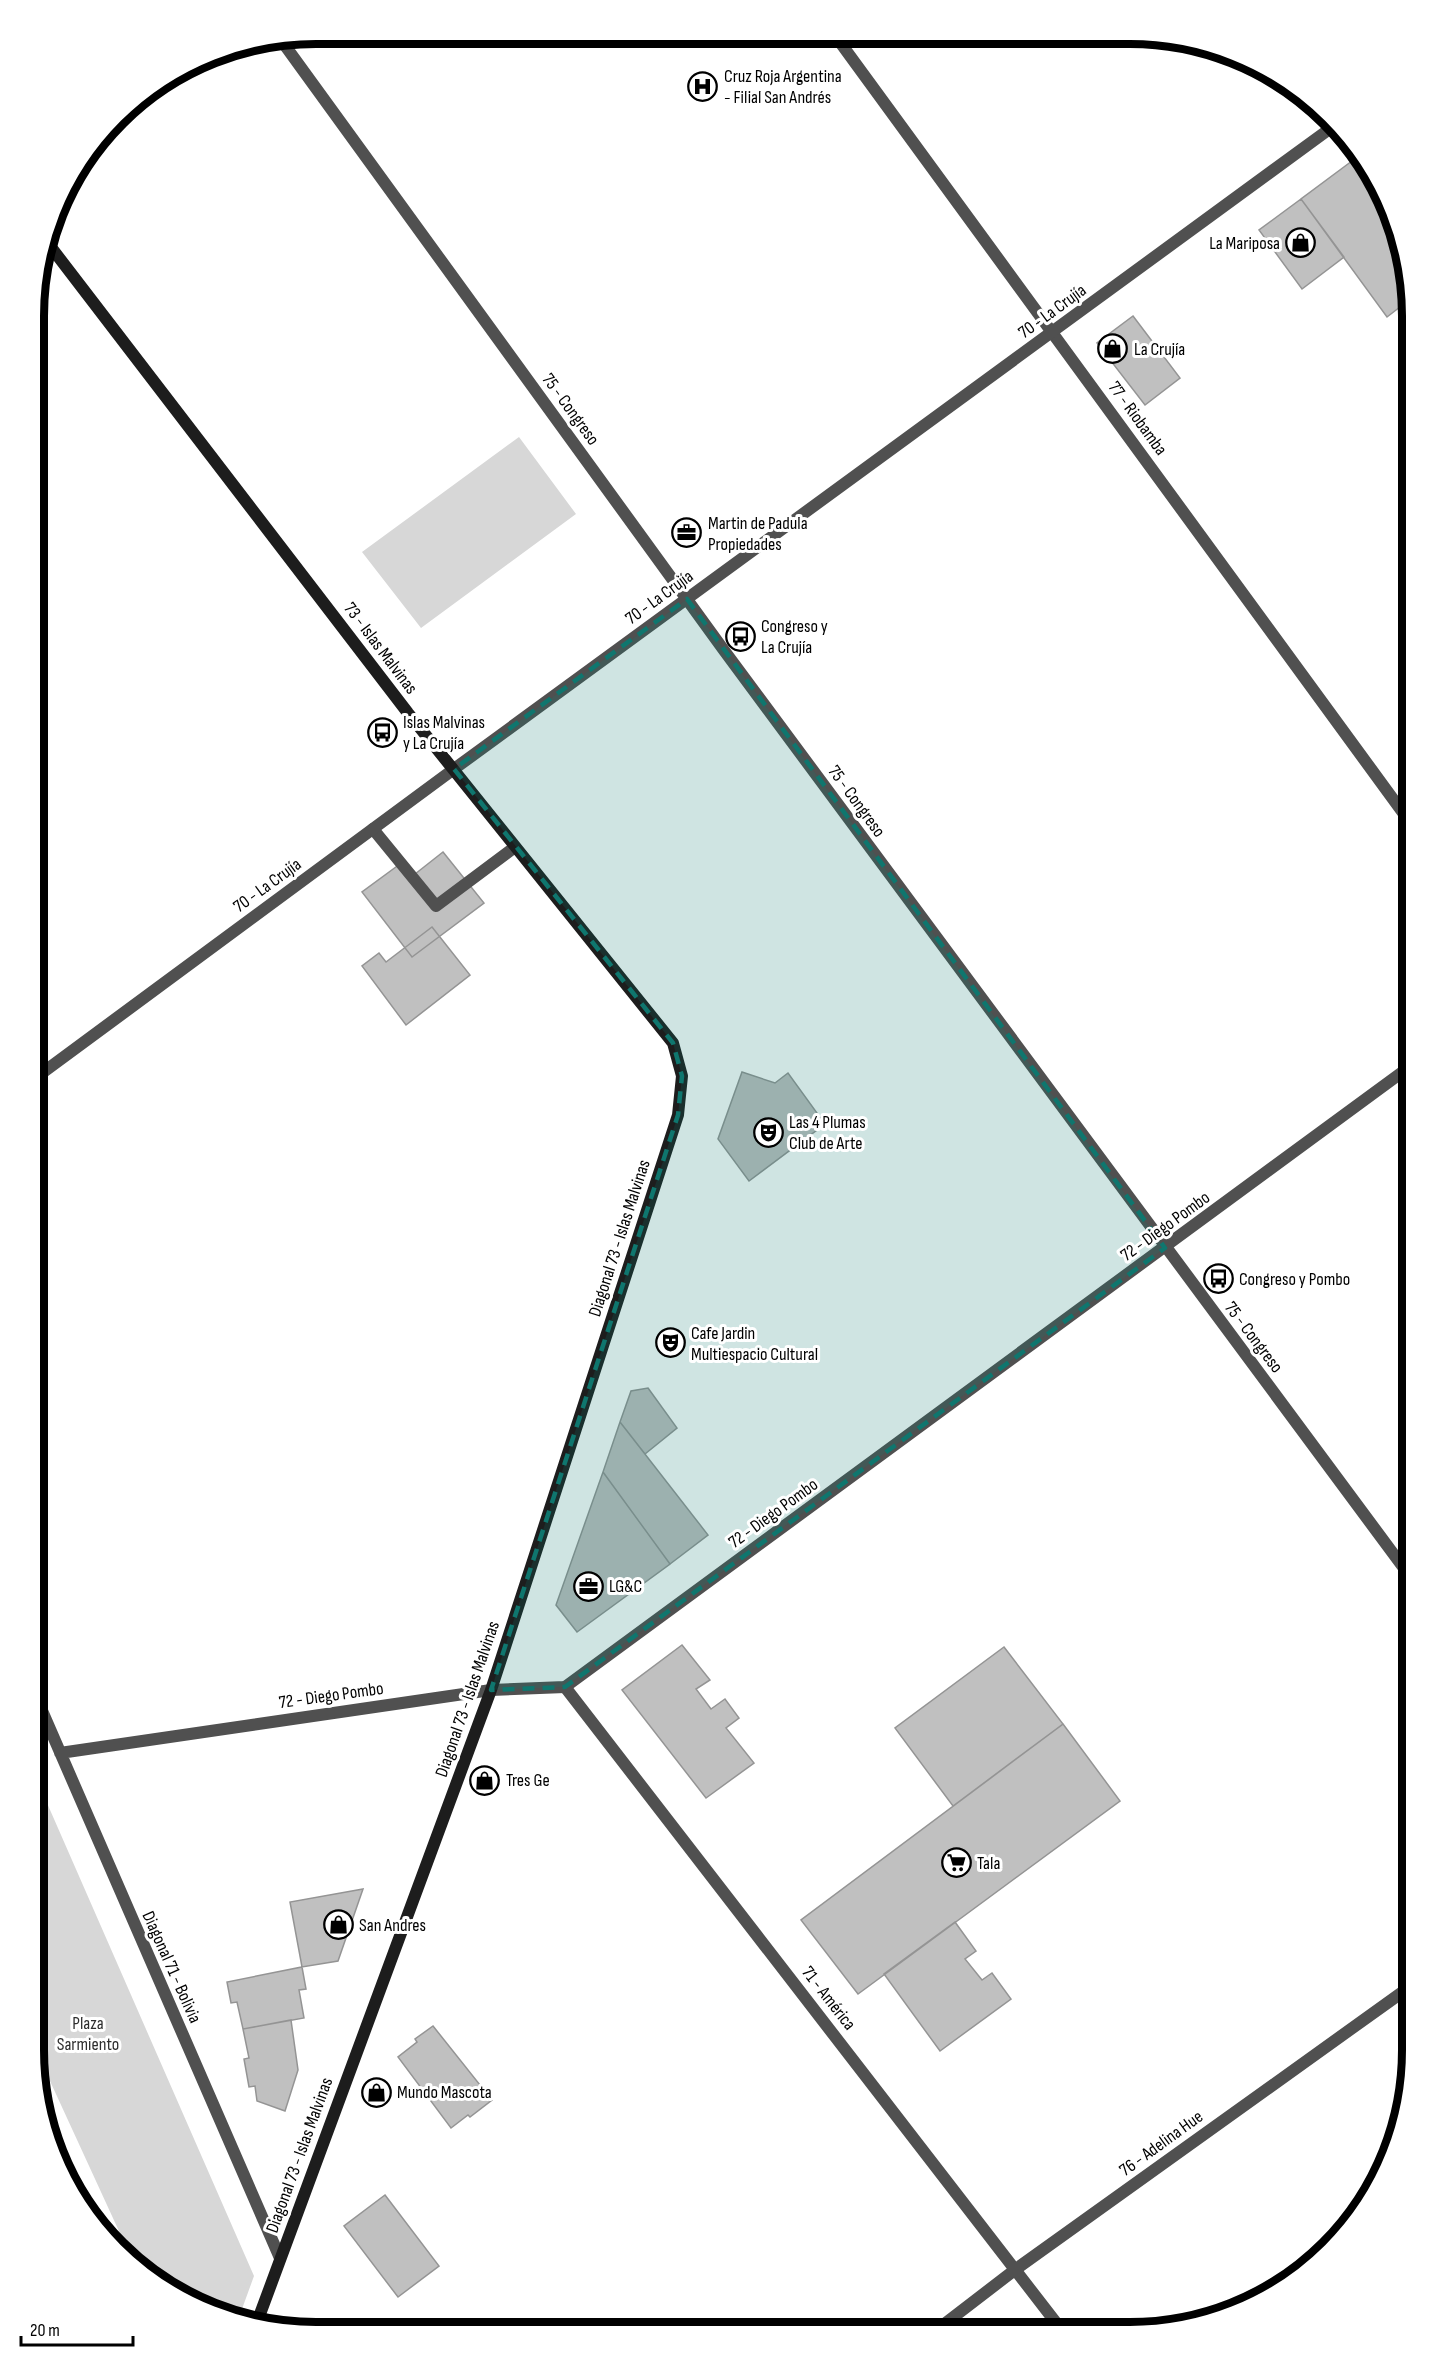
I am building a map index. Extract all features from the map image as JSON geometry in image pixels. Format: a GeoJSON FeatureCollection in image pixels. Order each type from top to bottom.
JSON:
{"type":"FeatureCollection","features":[{"type":"Feature","properties":{"kind":"main road","name":"73 - Islas Malvinas"},"geometry":{"type":"LineString","coordinates":[[52,249],[454,770],[673,1043],[682,1076]]}},
{"type":"Feature","properties":{"kind":"main road","name":"Diagonal 73 - Islas Malvinas"},"geometry":{"type":"LineString","coordinates":[[259,2316],[491,1690],[678,1115],[682,1076]]}},
{"type":"Feature","properties":{"kind":"street","name":"77 - Riobamba"},"geometry":{"type":"LineString","coordinates":[[841,44],[1402,811]]}},
{"type":"Feature","properties":{"kind":"street","name":"75 - Congreso"},"geometry":{"type":"LineString","coordinates":[[285,45],[687,599],[1402,1566]]}},
{"type":"Feature","properties":{"kind":"street","name":"70 - La Crujía"},"geometry":{"type":"LineString","coordinates":[[44,1072],[1328,130]]}},
{"type":"Feature","properties":{"kind":"street"},"geometry":{"type":"LineString","coordinates":[[373,829],[436,906],[515,847]]}},
{"type":"Feature","properties":{"kind":"street","name":"72 - Diego Pombo"},"geometry":{"type":"LineString","coordinates":[[60,1753],[491,1690],[566,1687],[1402,1072]]}},
{"type":"Feature","properties":{"kind":"street","name":"71 - América"},"geometry":{"type":"LineString","coordinates":[[566,1687],[1056,2322]]}},
{"type":"Feature","properties":{"kind":"street","name":"Diagonal 71 - Bolivia"},"geometry":{"type":"LineString","coordinates":[[44,1716],[280,2258]]}},
{"type":"Feature","properties":{"kind":"street","name":"76 - Adelina Hue"},"geometry":{"type":"LineString","coordinates":[[947,2322],[1016,2269],[1402,1992]]}},
{"type":"Feature","properties":{"kind":"highlighted area"},"geometry":{"type":"Polygon","coordinates":[[[687,599],[1165,1248],[565,1687],[491,1690],[678,1115],[682,1076],[673,1043],[454,769],[687,599]]]}},
{"type":"Feature","properties":{"kind":"green space"},"geometry":{"type":"Polygon","coordinates":[[[519,437],[576,514],[421,628],[362,552],[519,437]]]}},
{"type":"Feature","properties":{"kind":"green space","name":"Plaza Sarmiento"},"geometry":{"type":"Polygon","coordinates":[[[44,1796],[254,2276],[241,2312],[211,2302],[179,2286],[164,2277],[125,2245],[44,2068],[44,1796]]]}},
{"type":"Feature","properties":{"kind":"building"},"geometry":{"type":"Polygon","coordinates":[[[1353,160],[1365,179],[1387,228],[1396,262],[1401,306],[1387,317],[1301,199],[1353,160]]]}},
{"type":"Feature","properties":{"kind":"building","name":"La Mariposa"},"geometry":{"type":"Polygon","coordinates":[[[1301,199],[1344,257],[1302,289],[1259,230],[1301,199]]]}},
{"type":"Feature","properties":{"kind":"building"},"geometry":{"type":"Polygon","coordinates":[[[1133,316],[1180,378],[1145,405],[1097,343],[1133,316]]]}},
{"type":"Feature","properties":{"kind":"building"},"geometry":{"type":"Polygon","coordinates":[[[443,852],[484,903],[412,957],[362,892],[400,864],[410,878],[443,852]]]}},
{"type":"Feature","properties":{"kind":"building"},"geometry":{"type":"Polygon","coordinates":[[[432,927],[470,975],[406,1025],[362,966],[379,953],[386,962],[432,927]]]}},
{"type":"Feature","properties":{"kind":"building","name":"Las 4 Plumas Club de Arte"},"geometry":{"type":"Polygon","coordinates":[[[742,1072],[775,1083],[788,1073],[825,1124],[749,1181],[718,1139],[742,1072]]]}},
{"type":"Feature","properties":{"kind":"building"},"geometry":{"type":"Polygon","coordinates":[[[648,1388],[677,1428],[645,1454],[620,1422],[631,1391],[648,1388]]]}},
{"type":"Feature","properties":{"kind":"building"},"geometry":{"type":"Polygon","coordinates":[[[620,1422],[708,1535],[670,1564],[603,1472],[620,1422]]]}},
{"type":"Feature","properties":{"kind":"building"},"geometry":{"type":"Polygon","coordinates":[[[603,1472],[670,1564],[577,1632],[556,1605],[603,1472]]]}},
{"type":"Feature","properties":{"kind":"building"},"geometry":{"type":"Polygon","coordinates":[[[682,1645],[710,1680],[696,1689],[711,1709],[725,1699],[739,1718],[726,1728],[754,1763],[706,1798],[622,1690],[682,1645]]]}},
{"type":"Feature","properties":{"kind":"building"},"geometry":{"type":"Polygon","coordinates":[[[1004,1647],[1063,1724],[953,1806],[895,1728],[1004,1647]]]}},
{"type":"Feature","properties":{"kind":"building","name":"Tala"},"geometry":{"type":"Polygon","coordinates":[[[1063,1724],[1120,1801],[858,1994],[801,1920],[1063,1724]]]}},
{"type":"Feature","properties":{"kind":"building"},"geometry":{"type":"Polygon","coordinates":[[[363,1889],[338,1961],[302,1967],[290,1902],[363,1889]]]}},
{"type":"Feature","properties":{"kind":"building"},"geometry":{"type":"Polygon","coordinates":[[[955,1922],[976,1951],[965,1959],[982,1980],[992,1973],[1011,1999],[940,2051],[884,1974],[955,1922]]]}},
{"type":"Feature","properties":{"kind":"building"},"geometry":{"type":"Polygon","coordinates":[[[302,1967],[306,1989],[299,1990],[304,2018],[243,2029],[237,2002],[231,2003],[227,1982],[302,1967]]]}},
{"type":"Feature","properties":{"kind":"building"},"geometry":{"type":"Polygon","coordinates":[[[291,2020],[298,2070],[285,2111],[257,2101],[255,2086],[249,2087],[244,2059],[249,2058],[243,2029],[291,2020]]]}},
{"type":"Feature","properties":{"kind":"building"},"geometry":{"type":"Polygon","coordinates":[[[433,2026],[492,2100],[451,2128],[398,2057],[417,2042],[415,2039],[433,2026]]]}},
{"type":"Feature","properties":{"kind":"building"},"geometry":{"type":"Polygon","coordinates":[[[385,2195],[439,2266],[398,2297],[344,2226],[385,2195]]]}},
{"type":"Feature","properties":{"kind":"place","name":"Cruz Roja Argentina - Filial San Andrés"},"geometry":{"type":"Point","coordinates":[703,86]}},
{"type":"Feature","properties":{"kind":"place","name":"La Mariposa"},"geometry":{"type":"Point","coordinates":[1301,243]}},
{"type":"Feature","properties":{"kind":"place","name":"La Crujía"},"geometry":{"type":"Point","coordinates":[1113,349]}},
{"type":"Feature","properties":{"kind":"place","name":"Martin de Padula Propiedades"},"geometry":{"type":"Point","coordinates":[687,533]}},
{"type":"Feature","properties":{"kind":"place","name":"Congreso y La Crujía"},"geometry":{"type":"Point","coordinates":[740,636]}},
{"type":"Feature","properties":{"kind":"place","name":"Islas Malvinas y La Crujía"},"geometry":{"type":"Point","coordinates":[382,732]}},
{"type":"Feature","properties":{"kind":"place","name":"Las 4 Plumas Club de Arte"},"geometry":{"type":"Point","coordinates":[768,1132]}},
{"type":"Feature","properties":{"kind":"place","name":"Congreso y Pombo"},"geometry":{"type":"Point","coordinates":[1218,1279]}},
{"type":"Feature","properties":{"kind":"place","name":"Cafe Jardin Multiespacio Cultural"},"geometry":{"type":"Point","coordinates":[670,1343]}},
{"type":"Feature","properties":{"kind":"place","name":"LG&C"},"geometry":{"type":"Point","coordinates":[588,1586]}},
{"type":"Feature","properties":{"kind":"place","name":"Tres Ge"},"geometry":{"type":"Point","coordinates":[485,1780]}},
{"type":"Feature","properties":{"kind":"place","name":"Tala"},"geometry":{"type":"Point","coordinates":[956,1863]}},
{"type":"Feature","properties":{"kind":"place","name":"San Andres"},"geometry":{"type":"Point","coordinates":[338,1925]}},
{"type":"Feature","properties":{"kind":"place","name":"Mundo Mascota"},"geometry":{"type":"Point","coordinates":[376,2092]}}]}
